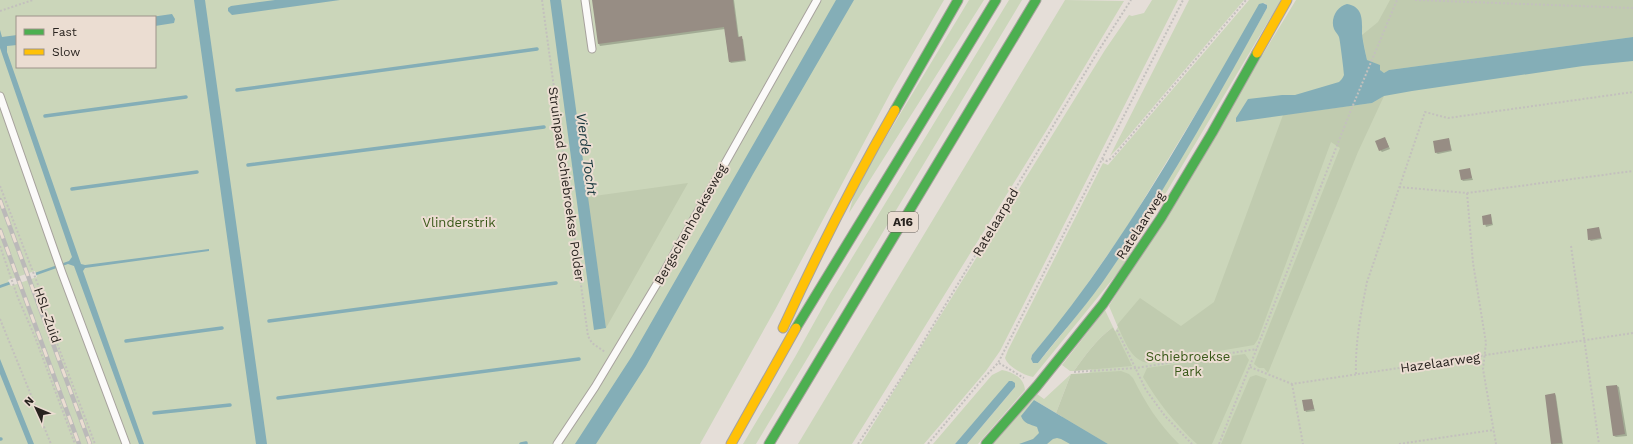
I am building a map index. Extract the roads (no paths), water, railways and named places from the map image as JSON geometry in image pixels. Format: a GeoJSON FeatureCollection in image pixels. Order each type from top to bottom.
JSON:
{"type":"FeatureCollection","features":[{"type":"Feature","properties":{"kind":"main road","name":"A16"},"geometry":{"type":"LineString","coordinates":[[751,409],[790,312],[821,246],[869,155],[958,0]]}},
{"type":"Feature","properties":{"kind":"main road","name":"A16"},"geometry":{"type":"LineString","coordinates":[[731,444],[797,327],[996,0]]}},
{"type":"Feature","properties":{"kind":"main road","name":"A16"},"geometry":{"type":"LineString","coordinates":[[769,444],[1036,0]]}},
{"type":"Feature","properties":{"kind":"main road","name":"Ratelaarweg"},"geometry":{"type":"LineString","coordinates":[[986,444],[1037,386],[1103,304],[1161,218],[1212,133],[1287,0]]}},
{"type":"Feature","properties":{"kind":"lane"},"geometry":{"type":"LineString","coordinates":[[585,0],[592,49]]}},
{"type":"Feature","properties":{"kind":"lane","name":"Bergschenhoekseweg"},"geometry":{"type":"LineString","coordinates":[[557,444],[613,357],[661,277],[817,0]]}},
{"type":"Feature","properties":{"kind":"lane"},"geometry":{"type":"LineString","coordinates":[[0,96],[62,273],[126,444]]}},
{"type":"Feature","properties":{"kind":"water"},"geometry":{"type":"Polygon","coordinates":[[[194,0],[205,0],[267,444],[256,444],[194,0]]]}},
{"type":"Feature","properties":{"kind":"water"},"geometry":{"type":"Polygon","coordinates":[[[275,0],[340,0],[232,15],[228,11],[228,8],[231,6],[275,0]]]}},
{"type":"Feature","properties":{"kind":"water"},"geometry":{"type":"Polygon","coordinates":[[[550,0],[561,0],[606,328],[594,330],[550,0]]]}},
{"type":"Feature","properties":{"kind":"water"},"geometry":{"type":"Polygon","coordinates":[[[836,0],[854,0],[753,174],[646,366],[596,444],[575,444],[632,356],[836,0]]]}},
{"type":"Feature","properties":{"kind":"water"},"geometry":{"type":"Polygon","coordinates":[[[1263,3],[1267,5],[1267,8],[1168,182],[1125,250],[1102,283],[1038,363],[1033,363],[1031,359],[1032,355],[1096,272],[1125,229],[1181,140],[1259,4],[1263,3]]]}},
{"type":"Feature","properties":{"kind":"water"},"geometry":{"type":"Polygon","coordinates":[[[1347,4],[1357,8],[1361,15],[1362,37],[1367,60],[1380,65],[1380,70],[1384,73],[1389,70],[1633,37],[1633,61],[1583,66],[1412,91],[1384,96],[1372,103],[1236,122],[1236,118],[1248,99],[1295,95],[1339,82],[1343,78],[1344,75],[1339,37],[1334,29],[1333,21],[1337,10],[1343,5],[1347,4]]]}},
{"type":"Feature","properties":{"kind":"water"},"geometry":{"type":"Polygon","coordinates":[[[172,14],[175,19],[174,23],[156,26],[156,16],[172,14]]]}},
{"type":"Feature","properties":{"kind":"water"},"geometry":{"type":"Polygon","coordinates":[[[0,30],[2,37],[16,35],[16,45],[7,46],[7,52],[81,264],[85,265],[209,249],[209,251],[85,268],[83,271],[144,444],[139,444],[74,266],[68,264],[0,288],[0,285],[69,261],[72,257],[0,48],[0,30]]]}},
{"type":"Feature","properties":{"kind":"water"},"geometry":{"type":"Polygon","coordinates":[[[0,359],[34,444],[28,444],[0,374],[0,359]]]}},
{"type":"Feature","properties":{"kind":"water"},"geometry":{"type":"Polygon","coordinates":[[[1009,381],[1015,383],[1015,387],[967,444],[955,444],[1009,381]]]}},
{"type":"Feature","properties":{"kind":"water"},"geometry":{"type":"Polygon","coordinates":[[[1034,400],[1108,444],[1070,444],[1057,438],[1053,439],[1047,444],[1019,444],[1033,439],[1039,433],[1037,427],[1026,422],[1021,416],[1034,400]]]}},
{"type":"Feature","properties":{"kind":"waterway"},"geometry":{"type":"LineString","coordinates":[[237,90],[537,49]]}},
{"type":"Feature","properties":{"kind":"waterway"},"geometry":{"type":"LineString","coordinates":[[45,116],[186,97]]}},
{"type":"Feature","properties":{"kind":"waterway"},"geometry":{"type":"LineString","coordinates":[[248,165],[544,127]]}},
{"type":"Feature","properties":{"kind":"waterway"},"geometry":{"type":"LineString","coordinates":[[72,189],[197,172]]}},
{"type":"Feature","properties":{"kind":"waterway"},"geometry":{"type":"LineString","coordinates":[[269,321],[556,283]]}},
{"type":"Feature","properties":{"kind":"waterway"},"geometry":{"type":"LineString","coordinates":[[126,341],[222,328]]}},
{"type":"Feature","properties":{"kind":"waterway"},"geometry":{"type":"LineString","coordinates":[[278,398],[579,359]]}},
{"type":"Feature","properties":{"kind":"waterway"},"geometry":{"type":"LineString","coordinates":[[154,413],[230,405]]}},
{"type":"Feature","properties":{"kind":"waterway"},"geometry":{"type":"LineString","coordinates":[[521,444],[526,443]]}},
{"type":"Feature","properties":{"kind":"railway"},"geometry":{"type":"LineString","coordinates":[[0,200],[90,444]]}},
{"type":"Feature","properties":{"kind":"railway"},"geometry":{"type":"LineString","coordinates":[[0,230],[79,444]]}},
{"type":"Feature","properties":{"kind":"water label","name":"Vierde Tocht"},"geometry":{"type":"Point","coordinates":[587,154]}},
{"type":"Feature","properties":{"kind":"park label","name":"Vlinderstrik"},"geometry":{"type":"Point","coordinates":[459,222]}},
{"type":"Feature","properties":{"kind":"park label","name":"Schiebroekse Park"},"geometry":{"type":"Point","coordinates":[1188,364]}}]}
